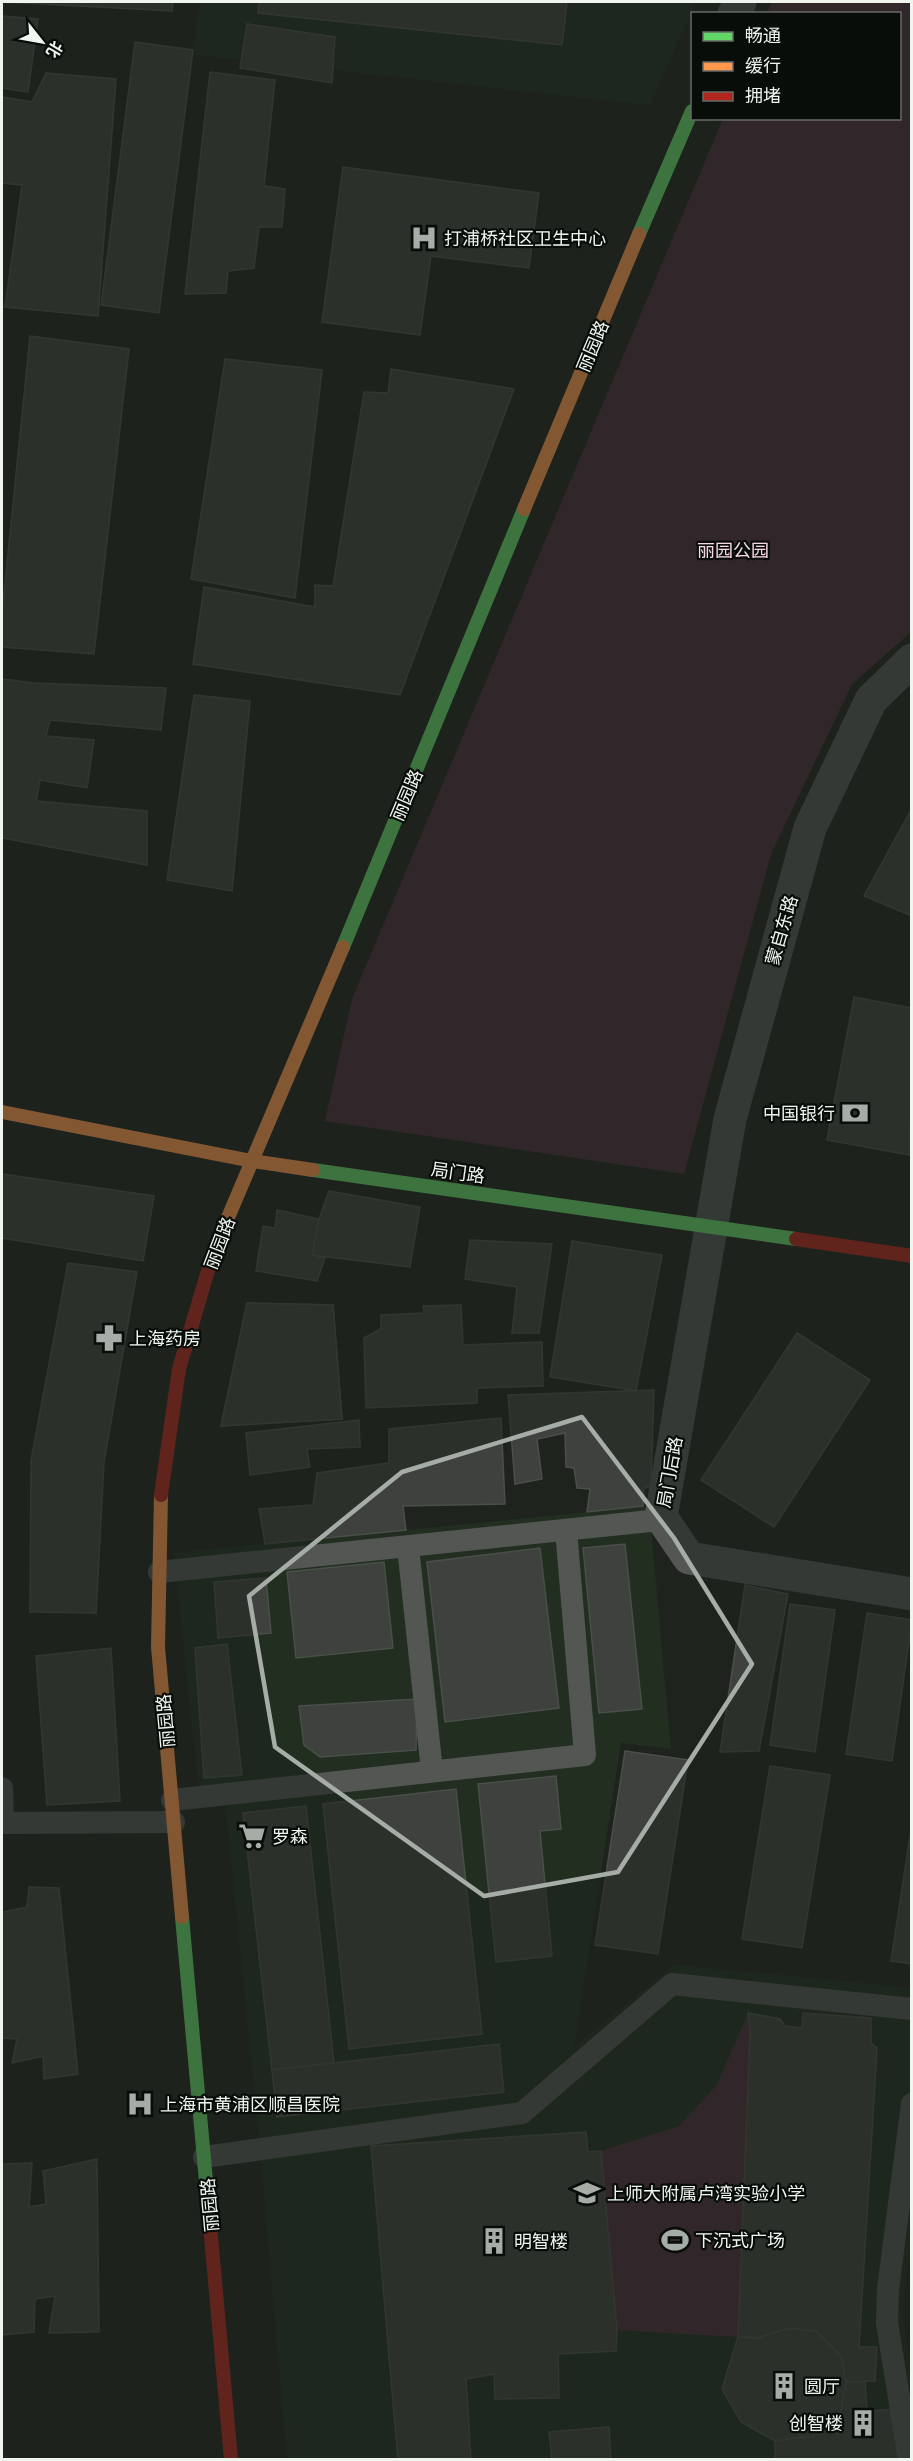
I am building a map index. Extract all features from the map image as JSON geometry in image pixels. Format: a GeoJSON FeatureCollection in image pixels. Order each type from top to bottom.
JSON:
{"type":"FeatureCollection","features":[{"type":"Feature","properties":{"kind":"street","name":"丽园路"},"geometry":{"type":"LineString","coordinates":[[231,2460],[158,1647],[160,1504],[179,1369],[214,1250],[282,1094],[607,309],[691,116]]}},
{"type":"Feature","properties":{"kind":"street","name":"蒙自东路"},"geometry":{"type":"LineString","coordinates":[[710,1226],[730,1119],[810,828],[871,700],[912,660]]}},
{"type":"Feature","properties":{"kind":"street","name":"局门路"},"geometry":{"type":"LineString","coordinates":[[2,1112],[252,1161],[912,1256]]}},
{"type":"Feature","properties":{"kind":"street","name":"局门后路"},"geometry":{"type":"LineString","coordinates":[[710,1226],[661,1517],[689,1558],[912,1594]]}},
{"type":"Feature","properties":{"kind":"lane"},"geometry":{"type":"LineString","coordinates":[[159,1572],[650,1521],[661,1517]]}},
{"type":"Feature","properties":{"kind":"lane"},"geometry":{"type":"LineString","coordinates":[[172,1800],[585,1755],[566,1530]]}},
{"type":"Feature","properties":{"kind":"lane"},"geometry":{"type":"LineString","coordinates":[[408,1547],[432,1771]]}},
{"type":"Feature","properties":{"kind":"lane"},"geometry":{"type":"LineString","coordinates":[[2,1788],[2,1823],[174,1822]]}},
{"type":"Feature","properties":{"kind":"lane"},"geometry":{"type":"LineString","coordinates":[[204,2157],[522,2113],[672,1984],[912,2009]]}},
{"type":"Feature","properties":{"kind":"lane"},"geometry":{"type":"LineString","coordinates":[[909,2460],[887,2323],[888,2289],[912,2104]]}},
{"type":"Feature","properties":{"kind":"highlighted area"},"geometry":{"type":"Polygon","coordinates":[[[582,1417],[674,1538],[752,1664],[618,1872],[484,1896],[275,1747],[249,1596],[402,1472],[582,1417]]]}},
{"type":"Feature","properties":{"kind":"shaded area"},"geometry":{"type":"Polygon","coordinates":[[[200,2],[696,2],[649,105],[193,54],[200,2]]]}},
{"type":"Feature","properties":{"kind":"shaded area"},"geometry":{"type":"Polygon","coordinates":[[[649,1506],[671,1749],[621,1743],[574,2047],[674,1965],[911,1988],[912,2236],[902,2311],[911,2370],[911,2459],[287,2459],[259,2136],[224,1788],[199,1790],[174,1553],[649,1506]]]}},
{"type":"Feature","properties":{"kind":"green space","name":"丽园公园"},"geometry":{"type":"Polygon","coordinates":[[[772,2],[911,2],[911,632],[852,684],[771,854],[684,1174],[325,1121],[352,999],[723,120],[901,120],[901,12],[767,12],[772,2]]]}},
{"type":"Feature","properties":{"kind":"green space","name":"下沉式广场"},"geometry":{"type":"Polygon","coordinates":[[[748,2013],[750,2034],[738,2337],[617,2330],[601,2151],[679,2126],[717,2085],[748,2013]]]}},
{"type":"Feature","properties":{"kind":"building"},"geometry":{"type":"Polygon","coordinates":[[[2,2],[173,2],[172,11],[2,2]]]}},
{"type":"Feature","properties":{"kind":"building"},"geometry":{"type":"Polygon","coordinates":[[[259,2],[567,2],[562,45],[258,13],[259,2]]]}},
{"type":"Feature","properties":{"kind":"building"},"geometry":{"type":"Polygon","coordinates":[[[2,16],[38,19],[28,92],[2,88],[2,16]]]}},
{"type":"Feature","properties":{"kind":"building"},"geometry":{"type":"Polygon","coordinates":[[[247,24],[335,37],[332,83],[240,68],[247,24]]]}},
{"type":"Feature","properties":{"kind":"building"},"geometry":{"type":"Polygon","coordinates":[[[135,42],[193,50],[159,313],[101,305],[135,42]]]}},
{"type":"Feature","properties":{"kind":"building"},"geometry":{"type":"Polygon","coordinates":[[[210,72],[275,80],[264,186],[285,189],[282,227],[259,227],[254,268],[228,271],[226,293],[185,294],[210,72]]]}},
{"type":"Feature","properties":{"kind":"building"},"geometry":{"type":"Polygon","coordinates":[[[46,73],[116,79],[98,316],[5,307],[22,185],[2,183],[2,97],[32,102],[46,73]]]}},
{"type":"Feature","properties":{"kind":"building"},"geometry":{"type":"Polygon","coordinates":[[[343,167],[539,193],[529,268],[431,256],[420,335],[322,322],[343,167]]]}},
{"type":"Feature","properties":{"kind":"building"},"geometry":{"type":"Polygon","coordinates":[[[30,336],[129,349],[94,654],[2,647],[2,613],[30,336]]]}},
{"type":"Feature","properties":{"kind":"building"},"geometry":{"type":"Polygon","coordinates":[[[225,359],[322,370],[295,598],[191,579],[225,359]]]}},
{"type":"Feature","properties":{"kind":"building"},"geometry":{"type":"Polygon","coordinates":[[[391,369],[514,389],[400,695],[193,664],[204,587],[315,607],[315,585],[333,586],[364,392],[388,393],[391,369]]]}},
{"type":"Feature","properties":{"kind":"building"},"geometry":{"type":"Polygon","coordinates":[[[2,679],[34,683],[166,688],[161,730],[50,720],[46,736],[94,740],[87,788],[40,780],[36,801],[147,811],[147,865],[2,838],[2,679]]]}},
{"type":"Feature","properties":{"kind":"building"},"geometry":{"type":"Polygon","coordinates":[[[194,695],[250,701],[232,891],[167,880],[194,695]]]}},
{"type":"Feature","properties":{"kind":"building"},"geometry":{"type":"Polygon","coordinates":[[[912,808],[912,916],[864,896],[912,808]]]}},
{"type":"Feature","properties":{"kind":"building"},"geometry":{"type":"Polygon","coordinates":[[[854,997],[912,1008],[910,1155],[827,1140],[854,997]]]}},
{"type":"Feature","properties":{"kind":"building"},"geometry":{"type":"Polygon","coordinates":[[[2,1174],[154,1196],[143,1261],[2,1238],[2,1174]]]}},
{"type":"Feature","properties":{"kind":"building"},"geometry":{"type":"Polygon","coordinates":[[[329,1191],[420,1207],[410,1267],[312,1255],[319,1219],[329,1191]]]}},
{"type":"Feature","properties":{"kind":"building"},"geometry":{"type":"Polygon","coordinates":[[[277,1210],[319,1219],[312,1255],[325,1258],[317,1281],[256,1271],[263,1226],[275,1228],[277,1210]]]}},
{"type":"Feature","properties":{"kind":"building"},"geometry":{"type":"Polygon","coordinates":[[[470,1240],[552,1244],[539,1333],[512,1333],[517,1287],[465,1279],[470,1240]]]}},
{"type":"Feature","properties":{"kind":"building"},"geometry":{"type":"Polygon","coordinates":[[[572,1241],[662,1255],[636,1391],[550,1377],[572,1241]]]}},
{"type":"Feature","properties":{"kind":"building"},"geometry":{"type":"Polygon","coordinates":[[[68,1263],[137,1272],[104,1462],[96,1613],[30,1612],[31,1460],[68,1263]]]}},
{"type":"Feature","properties":{"kind":"building"},"geometry":{"type":"Polygon","coordinates":[[[247,1303],[333,1305],[342,1419],[221,1426],[247,1303]],[[301,1336],[265,1337],[257,1383],[300,1383],[301,1336]]]}},
{"type":"Feature","properties":{"kind":"building"},"geometry":{"type":"Polygon","coordinates":[[[247,1303],[333,1305],[342,1419],[221,1426],[247,1303]]]}},
{"type":"Feature","properties":{"kind":"building"},"geometry":{"type":"Polygon","coordinates":[[[461,1305],[463,1345],[542,1342],[543,1386],[477,1388],[477,1403],[366,1408],[364,1338],[381,1329],[381,1315],[424,1313],[423,1306],[461,1305]]]}},
{"type":"Feature","properties":{"kind":"building"},"geometry":{"type":"Polygon","coordinates":[[[797,1333],[870,1380],[774,1527],[701,1480],[797,1333]]]}},
{"type":"Feature","properties":{"kind":"building"},"geometry":{"type":"Polygon","coordinates":[[[654,1390],[651,1487],[644,1488],[643,1506],[587,1512],[590,1489],[577,1488],[574,1468],[566,1467],[565,1433],[537,1439],[542,1479],[515,1484],[508,1395],[654,1390]]]}},
{"type":"Feature","properties":{"kind":"building"},"geometry":{"type":"Polygon","coordinates":[[[501,1418],[505,1504],[403,1506],[406,1530],[265,1544],[259,1509],[313,1505],[317,1473],[389,1463],[389,1429],[501,1418]]]}},
{"type":"Feature","properties":{"kind":"building"},"geometry":{"type":"Polygon","coordinates":[[[359,1420],[360,1447],[307,1449],[310,1467],[250,1475],[246,1433],[359,1420]]]}},
{"type":"Feature","properties":{"kind":"building"},"geometry":{"type":"Polygon","coordinates":[[[625,1544],[642,1709],[599,1713],[583,1548],[625,1544]]]}},
{"type":"Feature","properties":{"kind":"building"},"geometry":{"type":"Polygon","coordinates":[[[540,1548],[559,1708],[445,1722],[427,1562],[540,1548]]]}},
{"type":"Feature","properties":{"kind":"building"},"geometry":{"type":"Polygon","coordinates":[[[384,1562],[393,1648],[296,1658],[287,1572],[384,1562]]]}},
{"type":"Feature","properties":{"kind":"building"},"geometry":{"type":"Polygon","coordinates":[[[266,1578],[271,1633],[218,1638],[214,1582],[266,1578]]]}},
{"type":"Feature","properties":{"kind":"building"},"geometry":{"type":"Polygon","coordinates":[[[745,1585],[788,1594],[759,1751],[720,1752],[745,1585]]]}},
{"type":"Feature","properties":{"kind":"building"},"geometry":{"type":"Polygon","coordinates":[[[790,1604],[835,1610],[815,1752],[770,1745],[790,1604]]]}},
{"type":"Feature","properties":{"kind":"building"},"geometry":{"type":"Polygon","coordinates":[[[867,1613],[912,1620],[892,1761],[846,1754],[867,1613]]]}},
{"type":"Feature","properties":{"kind":"building"},"geometry":{"type":"Polygon","coordinates":[[[227,1644],[242,1775],[204,1778],[195,1648],[227,1644]]]}},
{"type":"Feature","properties":{"kind":"building"},"geometry":{"type":"Polygon","coordinates":[[[111,1648],[120,1801],[47,1805],[36,1656],[111,1648]]]}},
{"type":"Feature","properties":{"kind":"building"},"geometry":{"type":"Polygon","coordinates":[[[417,1699],[416,1750],[320,1757],[304,1745],[299,1706],[417,1699]]]}},
{"type":"Feature","properties":{"kind":"building"},"geometry":{"type":"Polygon","coordinates":[[[625,1751],[688,1760],[658,1954],[595,1945],[625,1751]]]}},
{"type":"Feature","properties":{"kind":"building"},"geometry":{"type":"Polygon","coordinates":[[[770,1766],[830,1775],[802,1948],[742,1939],[770,1766]]]}},
{"type":"Feature","properties":{"kind":"building"},"geometry":{"type":"Polygon","coordinates":[[[556,1776],[561,1829],[540,1831],[552,1956],[496,1962],[478,1784],[556,1776]]]}},
{"type":"Feature","properties":{"kind":"building"},"geometry":{"type":"Polygon","coordinates":[[[456,1789],[482,2034],[349,2049],[323,1804],[456,1789]]]}},
{"type":"Feature","properties":{"kind":"building"},"geometry":{"type":"Polygon","coordinates":[[[306,1806],[334,2063],[272,2070],[243,1813],[306,1806]]]}},
{"type":"Feature","properties":{"kind":"building"},"geometry":{"type":"Polygon","coordinates":[[[912,1823],[912,1964],[891,1961],[912,1823]]]}},
{"type":"Feature","properties":{"kind":"building"},"geometry":{"type":"Polygon","coordinates":[[[29,1887],[59,1888],[78,2074],[44,2079],[43,2056],[12,2063],[17,2039],[2,2038],[2,1912],[27,1907],[29,1887]]]}},
{"type":"Feature","properties":{"kind":"building"},"geometry":{"type":"Polygon","coordinates":[[[748,2013],[780,2019],[785,2026],[802,2028],[803,2013],[871,2018],[871,2043],[877,2048],[859,2347],[877,2347],[875,2381],[846,2382],[841,2356],[817,2332],[791,2328],[757,2338],[738,2337],[750,2034],[748,2013]]]}},
{"type":"Feature","properties":{"kind":"building"},"geometry":{"type":"Polygon","coordinates":[[[499,2044],[504,2092],[277,2117],[272,2070],[499,2044]]]}},
{"type":"Feature","properties":{"kind":"building","name":"明智楼"},"geometry":{"type":"Polygon","coordinates":[[[586,2132],[588,2152],[601,2151],[617,2330],[616,2351],[558,2354],[559,2398],[495,2399],[494,2374],[466,2379],[471,2460],[398,2460],[371,2146],[586,2132]]]}},
{"type":"Feature","properties":{"kind":"building"},"geometry":{"type":"Polygon","coordinates":[[[97,2159],[99,2332],[49,2333],[55,2296],[35,2299],[34,2332],[2,2335],[2,2164],[32,2163],[29,2207],[46,2204],[43,2171],[97,2159]]]}},
{"type":"Feature","properties":{"kind":"building","name":"圆厅"},"geometry":{"type":"Polygon","coordinates":[[[791,2328],[817,2332],[841,2356],[846,2382],[841,2411],[814,2436],[775,2441],[741,2422],[722,2389],[738,2337],[757,2338],[791,2328]]]}},
{"type":"Feature","properties":{"kind":"building","name":"创智楼"},"geometry":{"type":"Polygon","coordinates":[[[846,2382],[865,2382],[867,2411],[896,2409],[900,2460],[775,2460],[775,2441],[814,2436],[841,2411],[846,2382]]]}},
{"type":"Feature","properties":{"kind":"building"},"geometry":{"type":"Polygon","coordinates":[[[609,2427],[611,2460],[552,2460],[549,2432],[609,2427]]]}},
{"type":"Feature","properties":{"kind":"traffic: fast"},"geometry":{"type":"LineString","coordinates":[[639,234],[691,113]]}},
{"type":"Feature","properties":{"kind":"traffic: fast"},"geometry":{"type":"LineString","coordinates":[[343,947],[524,509]]}},
{"type":"Feature","properties":{"kind":"traffic: fast"},"geometry":{"type":"LineString","coordinates":[[313,1170],[796,1239]]}},
{"type":"Feature","properties":{"kind":"traffic: fast"},"geometry":{"type":"LineString","coordinates":[[182,1917],[208,2203]]}},
{"type":"Feature","properties":{"kind":"traffic: slow"},"geometry":{"type":"LineString","coordinates":[[524,509],[639,234]]}},
{"type":"Feature","properties":{"kind":"traffic: slow"},"geometry":{"type":"LineString","coordinates":[[221,1234],[343,947]]}},
{"type":"Feature","properties":{"kind":"traffic: slow"},"geometry":{"type":"LineString","coordinates":[[2,1112],[252,1161],[313,1170]]}},
{"type":"Feature","properties":{"kind":"traffic: slow"},"geometry":{"type":"LineString","coordinates":[[161,1495],[158,1647],[182,1917]]}},
{"type":"Feature","properties":{"kind":"traffic: jam"},"geometry":{"type":"LineString","coordinates":[[161,1495],[179,1369],[214,1250],[221,1234]]}},
{"type":"Feature","properties":{"kind":"traffic: jam"},"geometry":{"type":"LineString","coordinates":[[796,1239],[912,1256]]}},
{"type":"Feature","properties":{"kind":"traffic: jam"},"geometry":{"type":"LineString","coordinates":[[208,2203],[231,2460]]}},
{"type":"Feature","properties":{"kind":"place","name":"打浦桥社区卫生中心"},"geometry":{"type":"Point","coordinates":[424,238]}},
{"type":"Feature","properties":{"kind":"place","name":"中国银行"},"geometry":{"type":"Point","coordinates":[855,1113]}},
{"type":"Feature","properties":{"kind":"place","name":"上海药房"},"geometry":{"type":"Point","coordinates":[109,1338]}},
{"type":"Feature","properties":{"kind":"place","name":"罗森"},"geometry":{"type":"Point","coordinates":[252,1836]}},
{"type":"Feature","properties":{"kind":"place","name":"上海市黄浦区顺昌医院"},"geometry":{"type":"Point","coordinates":[140,2104]}},
{"type":"Feature","properties":{"kind":"place","name":"上师大附属卢湾实验小学"},"geometry":{"type":"Point","coordinates":[587,2193]}},
{"type":"Feature","properties":{"kind":"place","name":"下沉式广场"},"geometry":{"type":"Point","coordinates":[675,2240]}},
{"type":"Feature","properties":{"kind":"place","name":"明智楼"},"geometry":{"type":"Point","coordinates":[494,2241]}},
{"type":"Feature","properties":{"kind":"place","name":"圆厅"},"geometry":{"type":"Point","coordinates":[784,2386]}},
{"type":"Feature","properties":{"kind":"place","name":"创智楼"},"geometry":{"type":"Point","coordinates":[863,2423]}}]}
